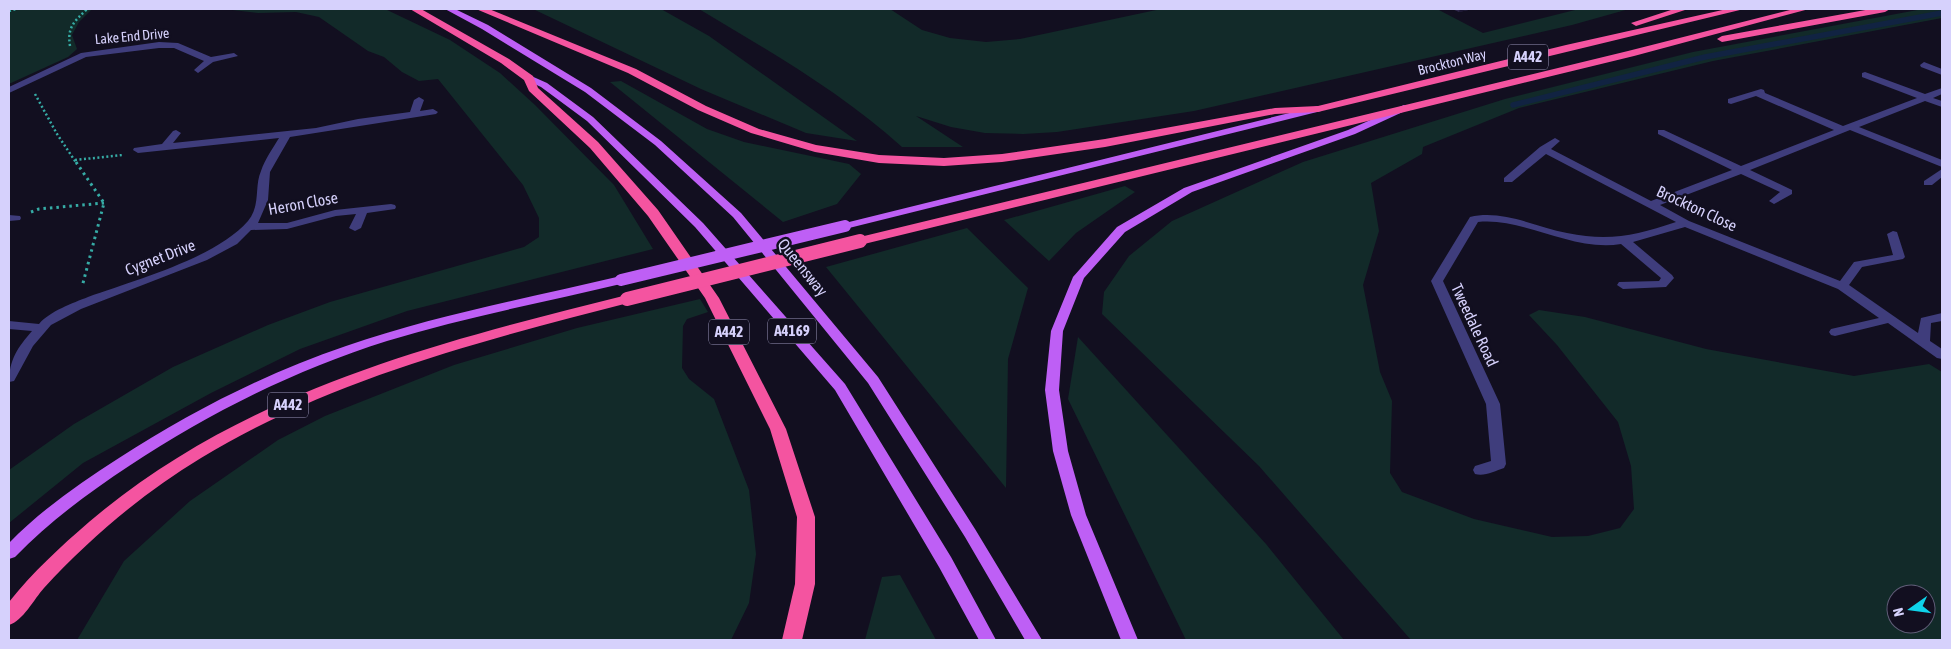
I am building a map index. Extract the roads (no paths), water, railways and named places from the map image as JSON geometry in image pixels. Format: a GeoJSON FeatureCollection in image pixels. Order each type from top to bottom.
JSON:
{"type":"FeatureCollection","features":[{"type":"Feature","properties":{"kind":"highway","name":"A442"},"geometry":{"type":"LineString","coordinates":[[415,9],[505,61],[528,78],[533,89],[594,145],[653,213],[712,298],[778,429],[806,517],[806,584],[792,640]]}},
{"type":"Feature","properties":{"kind":"highway","name":"A442"},"geometry":{"type":"LineString","coordinates":[[481,9],[632,71],[702,108],[755,131],[815,148],[879,159],[944,162],[1002,158],[1105,143],[1275,111],[1318,109]]}},
{"type":"Feature","properties":{"kind":"highway","name":"A442"},"geometry":{"type":"LineString","coordinates":[[1566,48],[1684,9]]}},
{"type":"Feature","properties":{"kind":"highway","name":"Brockton Way"},"geometry":{"type":"LineString","coordinates":[[1318,109],[1566,48],[1739,9]]}},
{"type":"Feature","properties":{"kind":"highway","name":"Brockton Way"},"geometry":{"type":"LineString","coordinates":[[1407,107],[1630,54],[1804,9]]}},
{"type":"Feature","properties":{"kind":"highway","name":"A442"},"geometry":{"type":"LineString","coordinates":[[1630,54],[1885,9]]}},
{"type":"Feature","properties":{"kind":"highway","name":"A442"},"geometry":{"type":"LineString","coordinates":[[9,617],[23,595],[98,522],[174,466],[244,426],[327,387],[434,351],[518,326],[1407,107]]}},
{"type":"Feature","properties":{"kind":"main road","name":"Queensway"},"geometry":{"type":"LineString","coordinates":[[449,9],[484,27],[588,90],[658,142],[737,214],[873,380],[970,533],[1034,640]]}},
{"type":"Feature","properties":{"kind":"main road","name":"A4169"},"geometry":{"type":"LineString","coordinates":[[528,78],[544,86],[590,119],[699,225],[840,387],[945,562],[988,640]]}},
{"type":"Feature","properties":{"kind":"main road"},"geometry":{"type":"LineString","coordinates":[[1129,640],[1076,511],[1054,430],[1051,371],[1055,331],[1068,297],[1084,269],[1107,241],[1176,196],[1252,165],[1374,124],[1407,107]]}},
{"type":"Feature","properties":{"kind":"main road"},"geometry":{"type":"LineString","coordinates":[[9,553],[80,491],[152,443],[219,405],[284,375],[351,349],[434,325],[925,207],[1318,109]]}},
{"type":"Feature","properties":{"kind":"street","name":"Lake End Drive"},"geometry":{"type":"LineString","coordinates":[[9,90],[29,82],[85,50],[175,45],[210,60]]}},
{"type":"Feature","properties":{"kind":"street"},"geometry":{"type":"LineString","coordinates":[[198,70],[210,60],[234,56]]}},
{"type":"Feature","properties":{"kind":"street"},"geometry":{"type":"LineString","coordinates":[[1924,65],[1942,72]]}},
{"type":"Feature","properties":{"kind":"street"},"geometry":{"type":"LineString","coordinates":[[1865,75],[1942,104]]}},
{"type":"Feature","properties":{"kind":"street"},"geometry":{"type":"LineString","coordinates":[[1651,205],[1942,91]]}},
{"type":"Feature","properties":{"kind":"street"},"geometry":{"type":"LineString","coordinates":[[1731,101],[1759,93],[1847,129],[1942,164]]}},
{"type":"Feature","properties":{"kind":"street"},"geometry":{"type":"LineString","coordinates":[[414,113],[419,100]]}},
{"type":"Feature","properties":{"kind":"street"},"geometry":{"type":"LineString","coordinates":[[138,150],[286,135],[414,113],[434,112]]}},
{"type":"Feature","properties":{"kind":"street"},"geometry":{"type":"LineString","coordinates":[[1661,132],[1788,192],[1774,201]]}},
{"type":"Feature","properties":{"kind":"street"},"geometry":{"type":"LineString","coordinates":[[165,147],[176,133]]}},
{"type":"Feature","properties":{"kind":"street","name":"Cygnet Drive"},"geometry":{"type":"LineString","coordinates":[[9,378],[28,344],[47,322],[77,306],[203,258],[233,242],[254,221],[263,200],[264,172],[286,135]]}},
{"type":"Feature","properties":{"kind":"street"},"geometry":{"type":"LineString","coordinates":[[1508,180],[1555,141]]}},
{"type":"Feature","properties":{"kind":"street","name":"Brockton Close"},"geometry":{"type":"LineString","coordinates":[[1544,149],[1685,223],[1842,286],[1942,356]]}},
{"type":"Feature","properties":{"kind":"street"},"geometry":{"type":"LineString","coordinates":[[1928,183],[1942,172]]}},
{"type":"Feature","properties":{"kind":"street","name":"Heron Close"},"geometry":{"type":"LineString","coordinates":[[249,227],[287,226],[335,213],[391,207]]}},
{"type":"Feature","properties":{"kind":"street","name":"Heron Close"},"geometry":{"type":"LineString","coordinates":[[355,228],[363,210]]}},
{"type":"Feature","properties":{"kind":"street","name":"Tweedale Road"},"geometry":{"type":"LineString","coordinates":[[1480,470],[1500,464],[1493,404],[1437,281],[1474,219],[1493,218],[1568,237],[1613,242],[1639,238],[1685,223]]}},
{"type":"Feature","properties":{"kind":"street"},"geometry":{"type":"LineString","coordinates":[[1842,286],[1858,264],[1899,257],[1893,234]]}},
{"type":"Feature","properties":{"kind":"street"},"geometry":{"type":"LineString","coordinates":[[1622,285],[1662,284],[1668,278],[1623,240]]}},
{"type":"Feature","properties":{"kind":"street"},"geometry":{"type":"LineString","coordinates":[[1924,343],[1925,321],[1942,316]]}},
{"type":"Feature","properties":{"kind":"street"},"geometry":{"type":"LineString","coordinates":[[1835,332],[1890,319]]}},
{"type":"Feature","properties":{"kind":"street"},"geometry":{"type":"LineString","coordinates":[[9,326],[42,328]]}},
{"type":"Feature","properties":{"kind":"waterway"},"geometry":{"type":"LineString","coordinates":[[1513,105],[1705,57],[1942,13]]}}]}
